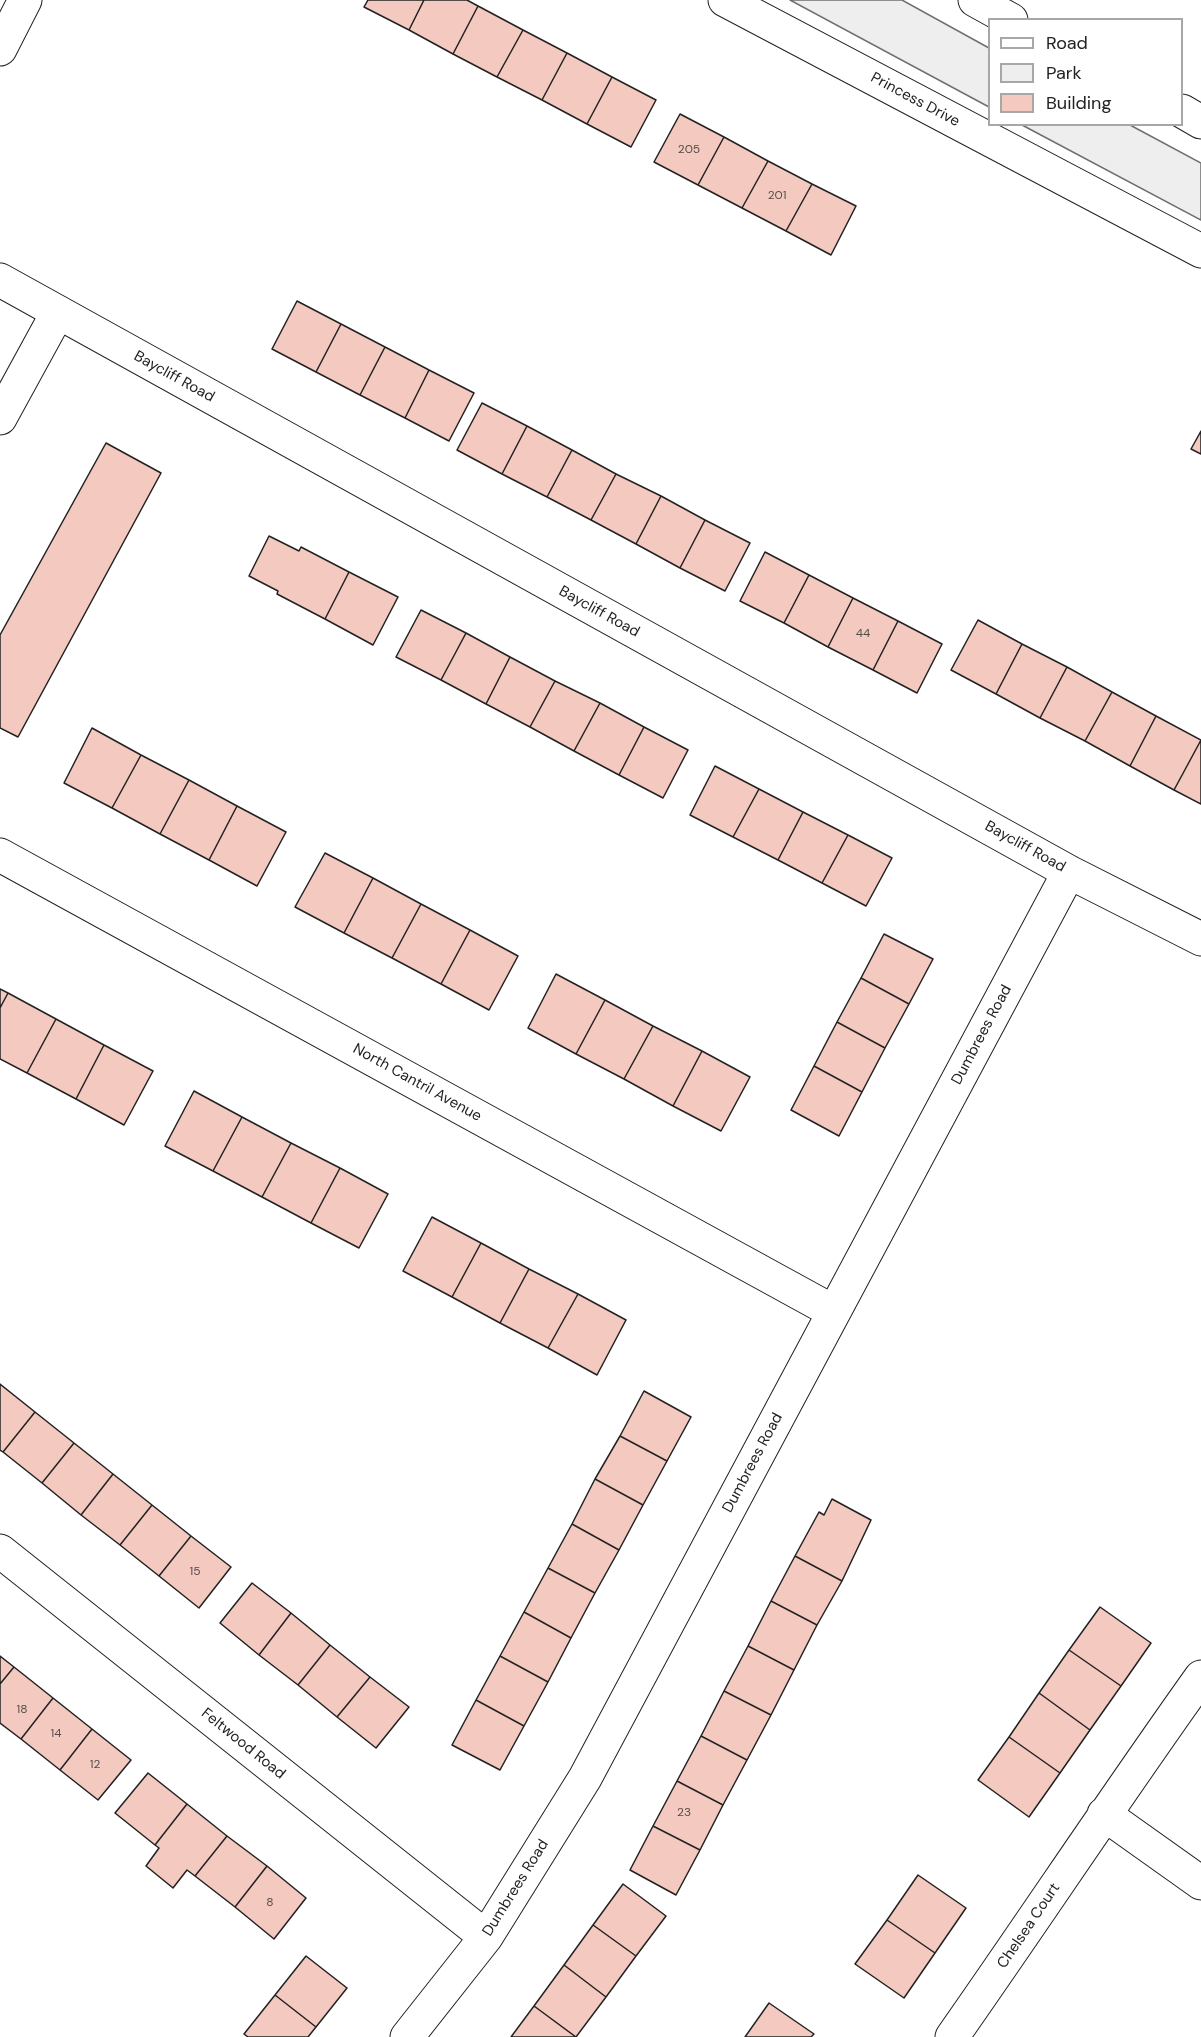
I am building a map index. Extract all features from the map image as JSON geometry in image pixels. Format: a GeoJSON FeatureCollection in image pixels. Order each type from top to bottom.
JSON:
{"type":"FeatureCollection","features":[{"type":"Feature","properties":{"kind":"street"},"geometry":{"type":"LineString","coordinates":[[0,48],[25,0]]}},
{"type":"Feature","properties":{"kind":"street","name":"Princess Drive"},"geometry":{"type":"LineString","coordinates":[[725,0],[1201,251]]}},
{"type":"Feature","properties":{"kind":"street"},"geometry":{"type":"LineString","coordinates":[[975,0],[1007,18]]}},
{"type":"Feature","properties":{"kind":"street"},"geometry":{"type":"LineString","coordinates":[[1183,112],[1201,122]]}},
{"type":"Feature","properties":{"kind":"street","name":"Baycliff Road"},"geometry":{"type":"LineString","coordinates":[[0,280],[1069,872],[1201,939]]}},
{"type":"Feature","properties":{"kind":"street"},"geometry":{"type":"LineString","coordinates":[[0,418],[58,312]]}},
{"type":"Feature","properties":{"kind":"street","name":"North Cantril Avenue"},"geometry":{"type":"LineString","coordinates":[[0,855],[834,1311]]}},
{"type":"Feature","properties":{"kind":"street","name":"Dumbrees Road"},"geometry":{"type":"LineString","coordinates":[[407,2037],[486,1937],[585,1778],[1069,872]]}},
{"type":"Feature","properties":{"kind":"street","name":"Feltwood Road"},"geometry":{"type":"LineString","coordinates":[[0,1551],[486,1937]]}},
{"type":"Feature","properties":{"kind":"street","name":"Chelsea Court"},"geometry":{"type":"LineString","coordinates":[[952,2037],[1044,1906],[1104,1814],[1201,1677]]}},
{"type":"Feature","properties":{"kind":"street"},"geometry":{"type":"LineString","coordinates":[[1104,1814],[1201,1883]]}},
{"type":"Feature","properties":{"kind":"green space"},"geometry":{"type":"Polygon","coordinates":[[[790,0],[902,0],[988,47],[988,106],[790,0]]]}},
{"type":"Feature","properties":{"kind":"green space"},"geometry":{"type":"Polygon","coordinates":[[[1024,126],[1132,126],[1201,163],[1201,220],[1024,126]]]}},
{"type":"Feature","properties":{"kind":"building"},"geometry":{"type":"Polygon","coordinates":[[[368,0],[424,0],[409,30],[364,7],[368,0]]]}},
{"type":"Feature","properties":{"kind":"building"},"geometry":{"type":"Polygon","coordinates":[[[424,0],[467,0],[478,6],[453,54],[409,30],[424,0]]]}},
{"type":"Feature","properties":{"kind":"building"},"geometry":{"type":"Polygon","coordinates":[[[478,6],[523,30],[497,77],[453,54],[478,6]]]}},
{"type":"Feature","properties":{"kind":"building"},"geometry":{"type":"Polygon","coordinates":[[[523,30],[567,53],[542,100],[497,77],[523,30]]]}},
{"type":"Feature","properties":{"kind":"building"},"geometry":{"type":"Polygon","coordinates":[[[567,53],[612,77],[587,124],[542,100],[567,53]]]}},
{"type":"Feature","properties":{"kind":"building"},"geometry":{"type":"Polygon","coordinates":[[[612,77],[656,100],[631,147],[587,124],[612,77]]]}},
{"type":"Feature","properties":{"kind":"building"},"geometry":{"type":"Polygon","coordinates":[[[680,114],[724,137],[698,185],[654,162],[680,114]]]}},
{"type":"Feature","properties":{"kind":"building"},"geometry":{"type":"Polygon","coordinates":[[[724,137],[768,161],[742,208],[698,185],[724,137]]]}},
{"type":"Feature","properties":{"kind":"building"},"geometry":{"type":"Polygon","coordinates":[[[768,161],[812,184],[786,231],[742,208],[768,161]]]}},
{"type":"Feature","properties":{"kind":"building"},"geometry":{"type":"Polygon","coordinates":[[[812,184],[856,206],[831,255],[786,231],[812,184]]]}},
{"type":"Feature","properties":{"kind":"building"},"geometry":{"type":"Polygon","coordinates":[[[297,301],[341,324],[316,372],[272,349],[297,301]]]}},
{"type":"Feature","properties":{"kind":"building"},"geometry":{"type":"Polygon","coordinates":[[[341,324],[385,347],[360,395],[316,372],[341,324]]]}},
{"type":"Feature","properties":{"kind":"building"},"geometry":{"type":"Polygon","coordinates":[[[385,347],[429,370],[405,418],[360,395],[385,347]]]}},
{"type":"Feature","properties":{"kind":"building"},"geometry":{"type":"Polygon","coordinates":[[[429,370],[474,393],[449,441],[405,418],[429,370]]]}},
{"type":"Feature","properties":{"kind":"building"},"geometry":{"type":"Polygon","coordinates":[[[482,403],[527,426],[502,474],[457,450],[482,403]]]}},
{"type":"Feature","properties":{"kind":"building"},"geometry":{"type":"Polygon","coordinates":[[[527,426],[572,450],[547,497],[502,474],[527,426]]]}},
{"type":"Feature","properties":{"kind":"building"},"geometry":{"type":"Polygon","coordinates":[[[1201,431],[1201,454],[1191,449],[1201,431]]]}},
{"type":"Feature","properties":{"kind":"building"},"geometry":{"type":"Polygon","coordinates":[[[106,443],[161,473],[18,737],[0,728],[0,635],[106,443]]]}},
{"type":"Feature","properties":{"kind":"building"},"geometry":{"type":"Polygon","coordinates":[[[572,450],[616,474],[591,520],[547,497],[572,450]]]}},
{"type":"Feature","properties":{"kind":"building"},"geometry":{"type":"Polygon","coordinates":[[[616,474],[661,496],[636,544],[591,520],[616,474]]]}},
{"type":"Feature","properties":{"kind":"building"},"geometry":{"type":"Polygon","coordinates":[[[661,496],[705,520],[680,568],[636,544],[661,496]]]}},
{"type":"Feature","properties":{"kind":"building"},"geometry":{"type":"Polygon","coordinates":[[[705,520],[750,543],[725,591],[680,568],[705,520]]]}},
{"type":"Feature","properties":{"kind":"building"},"geometry":{"type":"Polygon","coordinates":[[[269,536],[299,551],[301,547],[349,572],[325,619],[277,594],[278,591],[249,576],[269,536]]]}},
{"type":"Feature","properties":{"kind":"building"},"geometry":{"type":"Polygon","coordinates":[[[765,552],[809,575],[784,623],[740,601],[765,552]]]}},
{"type":"Feature","properties":{"kind":"building"},"geometry":{"type":"Polygon","coordinates":[[[349,572],[398,597],[373,645],[325,619],[349,572]]]}},
{"type":"Feature","properties":{"kind":"building"},"geometry":{"type":"Polygon","coordinates":[[[809,575],[853,598],[828,647],[784,623],[809,575]]]}},
{"type":"Feature","properties":{"kind":"building"},"geometry":{"type":"Polygon","coordinates":[[[853,598],[898,621],[873,670],[828,647],[853,598]]]}},
{"type":"Feature","properties":{"kind":"building"},"geometry":{"type":"Polygon","coordinates":[[[421,610],[466,633],[441,680],[396,657],[421,610]]]}},
{"type":"Feature","properties":{"kind":"building"},"geometry":{"type":"Polygon","coordinates":[[[978,620],[1022,644],[996,694],[951,670],[978,620]]]}},
{"type":"Feature","properties":{"kind":"building"},"geometry":{"type":"Polygon","coordinates":[[[898,621],[942,644],[917,693],[873,670],[898,621]]]}},
{"type":"Feature","properties":{"kind":"building"},"geometry":{"type":"Polygon","coordinates":[[[466,633],[510,657],[486,704],[441,680],[466,633]]]}},
{"type":"Feature","properties":{"kind":"building"},"geometry":{"type":"Polygon","coordinates":[[[1022,644],[1067,667],[1040,718],[996,694],[1022,644]]]}},
{"type":"Feature","properties":{"kind":"building"},"geometry":{"type":"Polygon","coordinates":[[[510,657],[555,681],[530,727],[486,704],[510,657]]]}},
{"type":"Feature","properties":{"kind":"building"},"geometry":{"type":"Polygon","coordinates":[[[1067,667],[1112,692],[1085,741],[1040,718],[1067,667]]]}},
{"type":"Feature","properties":{"kind":"building"},"geometry":{"type":"Polygon","coordinates":[[[555,681],[600,703],[574,751],[530,727],[555,681]]]}},
{"type":"Feature","properties":{"kind":"building"},"geometry":{"type":"Polygon","coordinates":[[[1112,692],[1156,716],[1130,766],[1085,741],[1112,692]]]}},
{"type":"Feature","properties":{"kind":"building"},"geometry":{"type":"Polygon","coordinates":[[[600,703],[644,727],[619,775],[574,751],[600,703]]]}},
{"type":"Feature","properties":{"kind":"building"},"geometry":{"type":"Polygon","coordinates":[[[1156,716],[1201,740],[1174,790],[1130,766],[1156,716]]]}},
{"type":"Feature","properties":{"kind":"building"},"geometry":{"type":"Polygon","coordinates":[[[644,727],[688,750],[663,798],[619,775],[644,727]]]}},
{"type":"Feature","properties":{"kind":"building"},"geometry":{"type":"Polygon","coordinates":[[[92,728],[141,755],[112,808],[64,783],[92,728]]]}},
{"type":"Feature","properties":{"kind":"building"},"geometry":{"type":"Polygon","coordinates":[[[1201,740],[1201,804],[1174,790],[1201,740]]]}},
{"type":"Feature","properties":{"kind":"building"},"geometry":{"type":"Polygon","coordinates":[[[141,755],[189,780],[160,834],[112,808],[141,755]]]}},
{"type":"Feature","properties":{"kind":"building"},"geometry":{"type":"Polygon","coordinates":[[[715,766],[759,789],[733,837],[690,815],[715,766]]]}},
{"type":"Feature","properties":{"kind":"building"},"geometry":{"type":"Polygon","coordinates":[[[189,780],[237,806],[209,860],[160,834],[189,780]]]}},
{"type":"Feature","properties":{"kind":"building"},"geometry":{"type":"Polygon","coordinates":[[[759,789],[803,812],[778,860],[733,837],[759,789]]]}},
{"type":"Feature","properties":{"kind":"building"},"geometry":{"type":"Polygon","coordinates":[[[237,806],[286,832],[257,886],[209,860],[237,806]]]}},
{"type":"Feature","properties":{"kind":"building"},"geometry":{"type":"Polygon","coordinates":[[[803,812],[848,835],[822,883],[778,860],[803,812]]]}},
{"type":"Feature","properties":{"kind":"building"},"geometry":{"type":"Polygon","coordinates":[[[848,835],[892,858],[866,906],[822,883],[848,835]]]}},
{"type":"Feature","properties":{"kind":"building"},"geometry":{"type":"Polygon","coordinates":[[[325,853],[373,878],[344,933],[295,907],[325,853]]]}},
{"type":"Feature","properties":{"kind":"building"},"geometry":{"type":"Polygon","coordinates":[[[373,878],[421,904],[392,958],[344,933],[373,878]]]}},
{"type":"Feature","properties":{"kind":"building"},"geometry":{"type":"Polygon","coordinates":[[[421,904],[470,930],[441,984],[392,958],[421,904]]]}},
{"type":"Feature","properties":{"kind":"building"},"geometry":{"type":"Polygon","coordinates":[[[470,930],[518,956],[489,1010],[441,984],[470,930]]]}},
{"type":"Feature","properties":{"kind":"building"},"geometry":{"type":"Polygon","coordinates":[[[884,934],[933,959],[909,1004],[861,978],[884,934]]]}},
{"type":"Feature","properties":{"kind":"building"},"geometry":{"type":"Polygon","coordinates":[[[556,974],[605,1000],[576,1054],[528,1028],[556,974]]]}},
{"type":"Feature","properties":{"kind":"building"},"geometry":{"type":"Polygon","coordinates":[[[861,978],[909,1004],[885,1048],[837,1022],[861,978]]]}},
{"type":"Feature","properties":{"kind":"building"},"geometry":{"type":"Polygon","coordinates":[[[0,989],[8,993],[0,1008],[0,989]]]}},
{"type":"Feature","properties":{"kind":"building"},"geometry":{"type":"Polygon","coordinates":[[[8,993],[56,1019],[27,1073],[0,1059],[0,1008],[8,993]]]}},
{"type":"Feature","properties":{"kind":"building"},"geometry":{"type":"Polygon","coordinates":[[[605,1000],[653,1026],[624,1079],[576,1054],[605,1000]]]}},
{"type":"Feature","properties":{"kind":"building"},"geometry":{"type":"Polygon","coordinates":[[[56,1019],[104,1045],[76,1099],[27,1073],[56,1019]]]}},
{"type":"Feature","properties":{"kind":"building"},"geometry":{"type":"Polygon","coordinates":[[[837,1022],[885,1048],[862,1092],[814,1066],[837,1022]]]}},
{"type":"Feature","properties":{"kind":"building"},"geometry":{"type":"Polygon","coordinates":[[[653,1026],[702,1051],[673,1106],[624,1079],[653,1026]]]}},
{"type":"Feature","properties":{"kind":"building"},"geometry":{"type":"Polygon","coordinates":[[[104,1045],[153,1071],[124,1125],[76,1099],[104,1045]]]}},
{"type":"Feature","properties":{"kind":"building"},"geometry":{"type":"Polygon","coordinates":[[[702,1051],[750,1077],[721,1131],[673,1106],[702,1051]]]}},
{"type":"Feature","properties":{"kind":"building"},"geometry":{"type":"Polygon","coordinates":[[[814,1066],[862,1092],[839,1136],[791,1110],[814,1066]]]}},
{"type":"Feature","properties":{"kind":"building"},"geometry":{"type":"Polygon","coordinates":[[[194,1091],[242,1117],[213,1171],[165,1146],[194,1091]]]}},
{"type":"Feature","properties":{"kind":"building"},"geometry":{"type":"Polygon","coordinates":[[[242,1117],[291,1143],[262,1197],[213,1171],[242,1117]]]}},
{"type":"Feature","properties":{"kind":"building"},"geometry":{"type":"Polygon","coordinates":[[[291,1143],[340,1168],[311,1223],[262,1197],[291,1143]]]}},
{"type":"Feature","properties":{"kind":"building"},"geometry":{"type":"Polygon","coordinates":[[[340,1168],[388,1194],[359,1248],[311,1223],[340,1168]]]}},
{"type":"Feature","properties":{"kind":"building"},"geometry":{"type":"Polygon","coordinates":[[[432,1217],[481,1243],[452,1297],[403,1271],[432,1217]]]}},
{"type":"Feature","properties":{"kind":"building"},"geometry":{"type":"Polygon","coordinates":[[[481,1243],[529,1269],[500,1323],[452,1297],[481,1243]]]}},
{"type":"Feature","properties":{"kind":"building"},"geometry":{"type":"Polygon","coordinates":[[[529,1269],[578,1294],[548,1348],[500,1323],[529,1269]]]}},
{"type":"Feature","properties":{"kind":"building"},"geometry":{"type":"Polygon","coordinates":[[[578,1294],[626,1320],[597,1375],[548,1348],[578,1294]]]}},
{"type":"Feature","properties":{"kind":"building"},"geometry":{"type":"Polygon","coordinates":[[[0,1384],[35,1412],[3,1452],[0,1450],[0,1384]]]}},
{"type":"Feature","properties":{"kind":"building"},"geometry":{"type":"Polygon","coordinates":[[[644,1391],[691,1417],[667,1461],[620,1436],[644,1391]]]}},
{"type":"Feature","properties":{"kind":"building"},"geometry":{"type":"Polygon","coordinates":[[[35,1412],[74,1443],[42,1483],[3,1452],[35,1412]]]}},
{"type":"Feature","properties":{"kind":"building"},"geometry":{"type":"Polygon","coordinates":[[[620,1436],[667,1461],[643,1505],[595,1479],[620,1436]]]}},
{"type":"Feature","properties":{"kind":"building"},"geometry":{"type":"Polygon","coordinates":[[[74,1443],[113,1474],[81,1515],[42,1483],[74,1443]]]}},
{"type":"Feature","properties":{"kind":"building"},"geometry":{"type":"Polygon","coordinates":[[[113,1474],[152,1505],[120,1545],[81,1515],[113,1474]]]}},
{"type":"Feature","properties":{"kind":"building"},"geometry":{"type":"Polygon","coordinates":[[[595,1479],[643,1505],[619,1550],[572,1524],[595,1479]]]}},
{"type":"Feature","properties":{"kind":"building"},"geometry":{"type":"Polygon","coordinates":[[[832,1499],[871,1520],[842,1581],[795,1556],[819,1512],[824,1515],[832,1499]]]}},
{"type":"Feature","properties":{"kind":"building"},"geometry":{"type":"Polygon","coordinates":[[[152,1505],[191,1536],[159,1576],[120,1545],[152,1505]]]}},
{"type":"Feature","properties":{"kind":"building"},"geometry":{"type":"Polygon","coordinates":[[[572,1524],[619,1550],[595,1593],[548,1568],[572,1524]]]}},
{"type":"Feature","properties":{"kind":"building"},"geometry":{"type":"Polygon","coordinates":[[[191,1536],[231,1567],[199,1608],[159,1576],[191,1536]]]}},
{"type":"Feature","properties":{"kind":"building"},"geometry":{"type":"Polygon","coordinates":[[[795,1556],[842,1581],[817,1625],[771,1601],[795,1556]]]}},
{"type":"Feature","properties":{"kind":"building"},"geometry":{"type":"Polygon","coordinates":[[[548,1568],[595,1593],[571,1638],[524,1612],[548,1568]]]}},
{"type":"Feature","properties":{"kind":"building"},"geometry":{"type":"Polygon","coordinates":[[[252,1583],[291,1613],[259,1655],[220,1623],[252,1583]]]}},
{"type":"Feature","properties":{"kind":"building"},"geometry":{"type":"Polygon","coordinates":[[[771,1601],[817,1625],[794,1670],[748,1646],[771,1601]]]}},
{"type":"Feature","properties":{"kind":"building"},"geometry":{"type":"Polygon","coordinates":[[[1100,1607],[1151,1643],[1121,1686],[1069,1650],[1100,1607]]]}},
{"type":"Feature","properties":{"kind":"building"},"geometry":{"type":"Polygon","coordinates":[[[524,1612],[571,1638],[548,1682],[500,1656],[524,1612]]]}},
{"type":"Feature","properties":{"kind":"building"},"geometry":{"type":"Polygon","coordinates":[[[291,1613],[330,1645],[298,1685],[259,1655],[291,1613]]]}},
{"type":"Feature","properties":{"kind":"building"},"geometry":{"type":"Polygon","coordinates":[[[330,1645],[370,1677],[337,1717],[298,1685],[330,1645]]]}},
{"type":"Feature","properties":{"kind":"building"},"geometry":{"type":"Polygon","coordinates":[[[748,1646],[794,1670],[771,1715],[724,1691],[748,1646]]]}},
{"type":"Feature","properties":{"kind":"building"},"geometry":{"type":"Polygon","coordinates":[[[1069,1650],[1121,1686],[1090,1730],[1039,1693],[1069,1650]]]}},
{"type":"Feature","properties":{"kind":"building"},"geometry":{"type":"Polygon","coordinates":[[[0,1656],[14,1667],[0,1684],[0,1656]]]}},
{"type":"Feature","properties":{"kind":"building"},"geometry":{"type":"Polygon","coordinates":[[[500,1656],[548,1682],[524,1726],[476,1700],[500,1656]]]}},
{"type":"Feature","properties":{"kind":"building"},"geometry":{"type":"Polygon","coordinates":[[[14,1667],[53,1698],[21,1739],[0,1723],[0,1684],[14,1667]]]}},
{"type":"Feature","properties":{"kind":"building"},"geometry":{"type":"Polygon","coordinates":[[[370,1677],[409,1707],[376,1748],[337,1717],[370,1677]]]}},
{"type":"Feature","properties":{"kind":"building"},"geometry":{"type":"Polygon","coordinates":[[[724,1691],[771,1715],[747,1760],[701,1736],[724,1691]]]}},
{"type":"Feature","properties":{"kind":"building"},"geometry":{"type":"Polygon","coordinates":[[[1039,1693],[1090,1730],[1060,1773],[1009,1737],[1039,1693]]]}},
{"type":"Feature","properties":{"kind":"building"},"geometry":{"type":"Polygon","coordinates":[[[53,1698],[92,1729],[60,1770],[21,1739],[53,1698]]]}},
{"type":"Feature","properties":{"kind":"building"},"geometry":{"type":"Polygon","coordinates":[[[476,1700],[524,1726],[500,1770],[452,1745],[476,1700]]]}},
{"type":"Feature","properties":{"kind":"building"},"geometry":{"type":"Polygon","coordinates":[[[92,1729],[131,1760],[98,1800],[60,1770],[92,1729]]]}},
{"type":"Feature","properties":{"kind":"building"},"geometry":{"type":"Polygon","coordinates":[[[701,1736],[747,1760],[723,1805],[677,1781],[701,1736]]]}},
{"type":"Feature","properties":{"kind":"building"},"geometry":{"type":"Polygon","coordinates":[[[1009,1737],[1060,1773],[1029,1817],[978,1780],[1009,1737]]]}},
{"type":"Feature","properties":{"kind":"building"},"geometry":{"type":"Polygon","coordinates":[[[148,1773],[187,1804],[155,1845],[115,1813],[148,1773]]]}},
{"type":"Feature","properties":{"kind":"building"},"geometry":{"type":"Polygon","coordinates":[[[677,1781],[723,1805],[700,1850],[653,1826],[677,1781]]]}},
{"type":"Feature","properties":{"kind":"building"},"geometry":{"type":"Polygon","coordinates":[[[187,1804],[227,1836],[195,1876],[187,1870],[173,1888],[146,1866],[159,1848],[155,1845],[187,1804]]]}},
{"type":"Feature","properties":{"kind":"building"},"geometry":{"type":"Polygon","coordinates":[[[653,1826],[700,1850],[676,1895],[630,1870],[653,1826]]]}},
{"type":"Feature","properties":{"kind":"building"},"geometry":{"type":"Polygon","coordinates":[[[227,1836],[267,1866],[235,1907],[195,1876],[227,1836]]]}},
{"type":"Feature","properties":{"kind":"building"},"geometry":{"type":"Polygon","coordinates":[[[267,1866],[306,1898],[274,1939],[235,1907],[267,1866]]]}},
{"type":"Feature","properties":{"kind":"building"},"geometry":{"type":"Polygon","coordinates":[[[918,1875],[966,1908],[935,1953],[887,1920],[918,1875]]]}},
{"type":"Feature","properties":{"kind":"building"},"geometry":{"type":"Polygon","coordinates":[[[623,1884],[666,1916],[636,1956],[593,1925],[623,1884]]]}},
{"type":"Feature","properties":{"kind":"building"},"geometry":{"type":"Polygon","coordinates":[[[887,1920],[935,1953],[904,1998],[855,1964],[887,1920]]]}},
{"type":"Feature","properties":{"kind":"building"},"geometry":{"type":"Polygon","coordinates":[[[593,1925],[636,1956],[606,1997],[564,1965],[593,1925]]]}},
{"type":"Feature","properties":{"kind":"building"},"geometry":{"type":"Polygon","coordinates":[[[306,1956],[347,1988],[316,2027],[275,1995],[306,1956]]]}},
{"type":"Feature","properties":{"kind":"building"},"geometry":{"type":"Polygon","coordinates":[[[564,1965],[606,1997],[576,2037],[534,2006],[564,1965]]]}},
{"type":"Feature","properties":{"kind":"building"},"geometry":{"type":"Polygon","coordinates":[[[275,1995],[316,2027],[308,2037],[248,2037],[244,2034],[275,1995]]]}},
{"type":"Feature","properties":{"kind":"building"},"geometry":{"type":"Polygon","coordinates":[[[769,2003],[814,2034],[811,2037],[745,2037],[769,2003]]]}},
{"type":"Feature","properties":{"kind":"building"},"geometry":{"type":"Polygon","coordinates":[[[534,2006],[576,2037],[511,2037],[534,2006]]]}}]}
